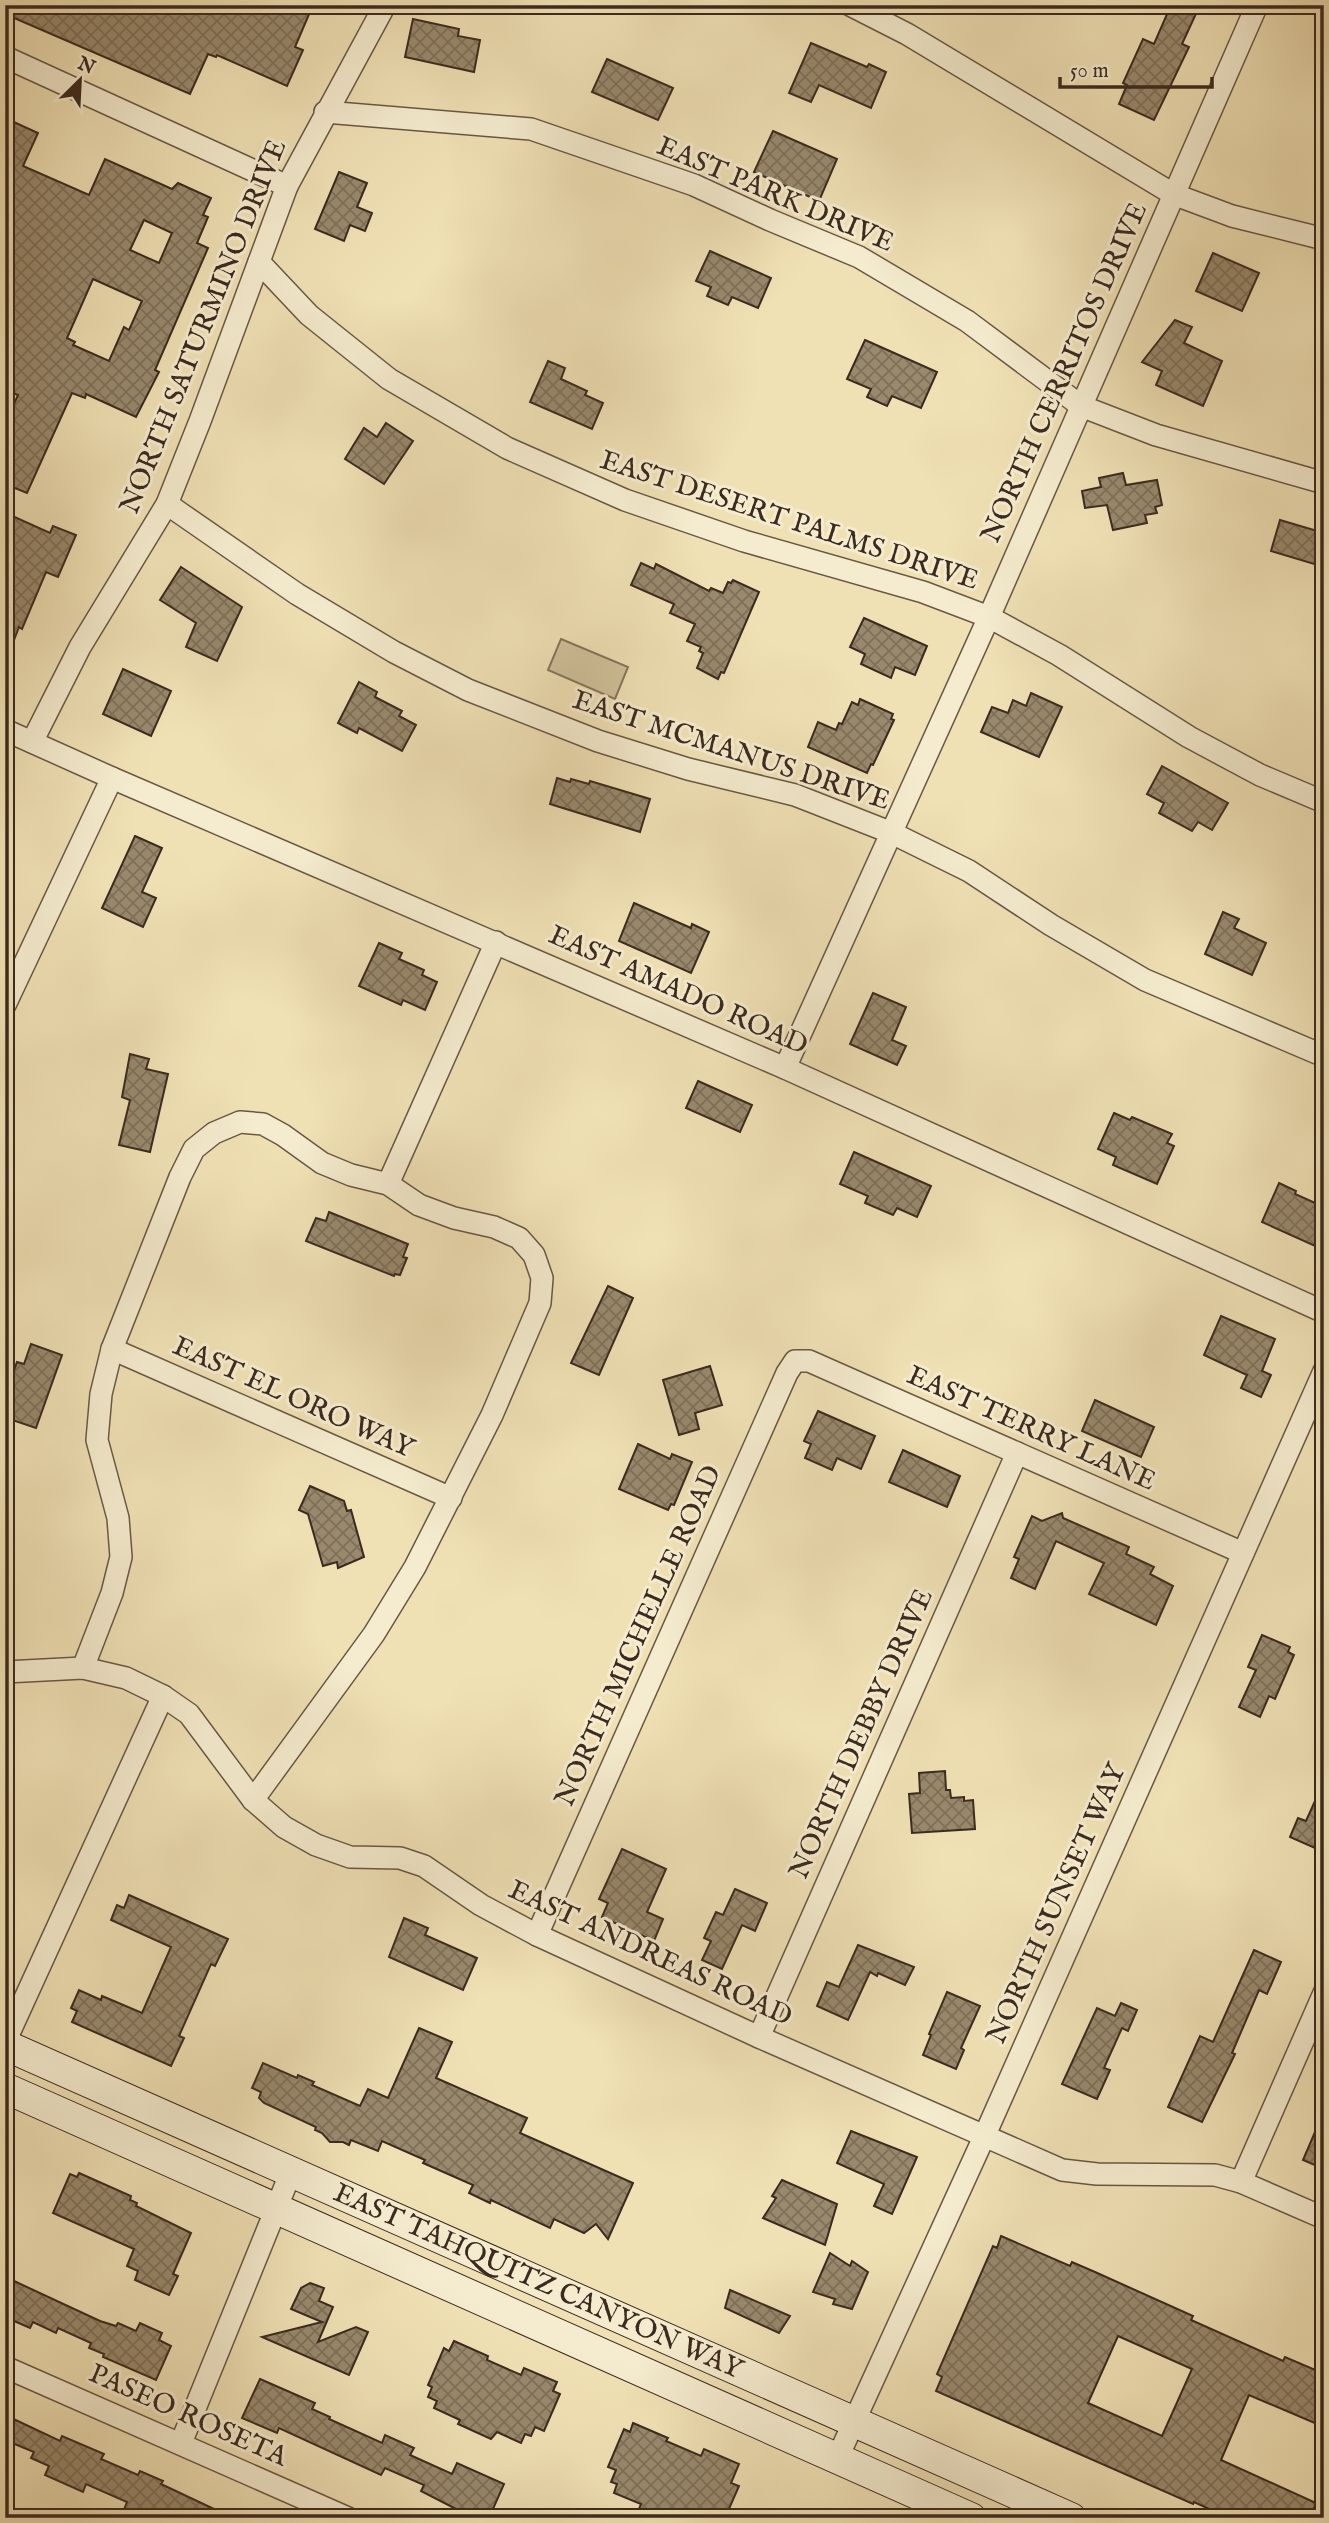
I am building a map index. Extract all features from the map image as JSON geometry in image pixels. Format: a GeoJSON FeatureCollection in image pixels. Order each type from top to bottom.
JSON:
{"type":"FeatureCollection","features":[{"type":"Feature","properties":{"kind":"main road","name":"EAST TAHQUITZ CANYON WAY"},"geometry":{"type":"LineString","coordinates":[[5,2044],[1071,2518]]}},
{"type":"Feature","properties":{"kind":"main road","name":"EAST TAHQUITZ CANYON WAY"},"geometry":{"type":"LineString","coordinates":[[5,2088],[971,2518]]}},
{"type":"Feature","properties":{"kind":"street","name":"NORTH SATURMINO DRIVE"},"geometry":{"type":"LineString","coordinates":[[32,742],[80,647],[167,504],[287,186],[385,5]]}},
{"type":"Feature","properties":{"kind":"street"},"geometry":{"type":"LineString","coordinates":[[850,5],[907,34],[1173,194],[1232,216],[1324,239]]}},
{"type":"Feature","properties":{"kind":"street","name":"NORTH CERRITOS DRIVE"},"geometry":{"type":"LineString","coordinates":[[785,1068],[989,617],[1257,5]]}},
{"type":"Feature","properties":{"kind":"street"},"geometry":{"type":"LineString","coordinates":[[5,57],[287,186]]}},
{"type":"Feature","properties":{"kind":"street","name":"EAST PARK DRIVE"},"geometry":{"type":"LineString","coordinates":[[326,111],[531,129],[694,185],[859,257],[967,321],[1081,406],[1156,435],[1324,484]]}},
{"type":"Feature","properties":{"kind":"street","name":"EAST DESERT PALMS DRIVE"},"geometry":{"type":"LineString","coordinates":[[259,262],[309,315],[389,379],[507,448],[625,500],[744,541],[923,592],[989,617],[1059,655],[1189,737],[1261,775],[1324,802]]}},
{"type":"Feature","properties":{"kind":"street","name":"EAST MCMANUS DRIVE"},"geometry":{"type":"LineString","coordinates":[[167,504],[297,594],[394,652],[468,690],[598,741],[688,769],[795,795],[892,832],[969,871],[1051,925],[1145,980],[1324,1056]]}},
{"type":"Feature","properties":{"kind":"street","name":"EAST AMADO ROAD"},"geometry":{"type":"LineString","coordinates":[[5,730],[785,1068],[1324,1312]]}},
{"type":"Feature","properties":{"kind":"street"},"geometry":{"type":"LineString","coordinates":[[5,1005],[112,778]]}},
{"type":"Feature","properties":{"kind":"street"},"geometry":{"type":"LineString","coordinates":[[388,1184],[496,942]]}},
{"type":"Feature","properties":{"kind":"street"},"geometry":{"type":"LineString","coordinates":[[83,1668],[112,1593],[121,1557],[118,1518],[97,1440],[101,1394],[112,1349],[180,1177],[194,1149],[214,1133],[240,1122],[263,1124],[284,1135],[322,1163],[351,1175],[388,1184],[419,1205],[454,1219],[494,1227],[519,1238],[534,1255],[542,1278],[540,1303],[492,1415],[415,1567],[374,1634],[253,1800]]}},
{"type":"Feature","properties":{"kind":"street","name":"EAST EL ORO WAY"},"geometry":{"type":"LineString","coordinates":[[112,1349],[451,1498]]}},
{"type":"Feature","properties":{"kind":"street","name":"EAST TERRY LANE"},"geometry":{"type":"LineString","coordinates":[[795,1361],[809,1361],[1243,1553]]}},
{"type":"Feature","properties":{"kind":"street","name":"NORTH MICHELLE ROAD"},"geometry":{"type":"LineString","coordinates":[[537,1935],[787,1373],[795,1361]]}},
{"type":"Feature","properties":{"kind":"street","name":"NORTH SUNSET WAY"},"geometry":{"type":"LineString","coordinates":[[837,2459],[984,2137],[1324,1371]]}},
{"type":"Feature","properties":{"kind":"street","name":"NORTH DEBBY DRIVE"},"geometry":{"type":"LineString","coordinates":[[759,2038],[1017,1453]]}},
{"type":"Feature","properties":{"kind":"street","name":"EAST ANDREAS ROAD"},"geometry":{"type":"LineString","coordinates":[[5,1672],[83,1668],[126,1678],[163,1696],[189,1714],[253,1800],[284,1828],[316,1845],[349,1857],[400,1858],[424,1866],[481,1905],[537,1935],[759,2038],[1062,2170],[1097,2174],[1216,2175],[1241,2182],[1324,2218]]}},
{"type":"Feature","properties":{"kind":"street"},"geometry":{"type":"LineString","coordinates":[[5,2044],[163,1696]]}},
{"type":"Feature","properties":{"kind":"street"},"geometry":{"type":"LineString","coordinates":[[1241,2182],[1324,1993]]}},
{"type":"Feature","properties":{"kind":"street"},"geometry":{"type":"LineString","coordinates":[[181,2443],[290,2172]]}},
{"type":"Feature","properties":{"kind":"street","name":"PASEO ROSETA"},"geometry":{"type":"LineString","coordinates":[[5,2367],[348,2518]]}},
{"type":"Feature","properties":{"kind":"shaded area"},"geometry":{"type":"Polygon","coordinates":[[[561,639],[628,667],[615,699],[548,670],[561,639]]]}},
{"type":"Feature","properties":{"kind":"building"},"geometry":{"type":"Polygon","coordinates":[[[5,5],[313,5],[295,47],[303,50],[287,86],[217,55],[208,54],[190,94],[5,14],[5,5]]]}},
{"type":"Feature","properties":{"kind":"building"},"geometry":{"type":"Polygon","coordinates":[[[1171,5],[1200,5],[1182,44],[1189,47],[1154,120],[1119,104],[1127,85],[1123,83],[1143,39],[1154,44],[1171,5]]]}},
{"type":"Feature","properties":{"kind":"building"},"geometry":{"type":"Polygon","coordinates":[[[413,19],[459,29],[458,36],[480,40],[474,72],[405,57],[413,19]]]}},
{"type":"Feature","properties":{"kind":"building"},"geometry":{"type":"Polygon","coordinates":[[[811,43],[867,67],[869,64],[886,72],[871,108],[819,85],[811,102],[789,93],[811,43]]]}},
{"type":"Feature","properties":{"kind":"building"},"geometry":{"type":"Polygon","coordinates":[[[607,59],[673,88],[658,120],[592,92],[607,59]]]}},
{"type":"Feature","properties":{"kind":"building"},"geometry":{"type":"Polygon","coordinates":[[[5,118],[38,133],[23,166],[89,195],[105,159],[172,189],[178,183],[211,198],[203,215],[208,217],[197,243],[208,248],[155,370],[159,372],[136,417],[86,394],[85,398],[72,393],[27,493],[5,484],[5,424],[18,395],[5,390],[5,118]],[[144,220],[130,250],[159,263],[172,233],[144,220]],[[93,279],[67,338],[75,342],[73,345],[109,361],[124,327],[129,330],[142,301],[93,279]]]}},
{"type":"Feature","properties":{"kind":"building"},"geometry":{"type":"Polygon","coordinates":[[[773,131],[837,159],[819,201],[754,172],[773,131]]]}},
{"type":"Feature","properties":{"kind":"building"},"geometry":{"type":"Polygon","coordinates":[[[339,172],[367,183],[357,207],[372,213],[365,231],[350,225],[344,241],[315,229],[339,172]]]}},
{"type":"Feature","properties":{"kind":"building"},"geometry":{"type":"Polygon","coordinates":[[[710,251],[771,278],[758,308],[732,297],[728,305],[707,296],[711,287],[696,281],[710,251]]]}},
{"type":"Feature","properties":{"kind":"building"},"geometry":{"type":"Polygon","coordinates":[[[1213,253],[1259,273],[1242,311],[1196,291],[1213,253]]]}},
{"type":"Feature","properties":{"kind":"building"},"geometry":{"type":"Polygon","coordinates":[[[1175,320],[1192,327],[1184,343],[1222,361],[1203,406],[1156,385],[1162,371],[1142,362],[1175,320]]]}},
{"type":"Feature","properties":{"kind":"building"},"geometry":{"type":"Polygon","coordinates":[[[865,340],[937,372],[921,408],[892,396],[887,406],[867,397],[871,389],[847,379],[865,340]]]}},
{"type":"Feature","properties":{"kind":"building"},"geometry":{"type":"Polygon","coordinates":[[[548,361],[565,368],[561,379],[587,391],[585,395],[603,403],[592,429],[530,402],[548,361]]]}},
{"type":"Feature","properties":{"kind":"building"},"geometry":{"type":"Polygon","coordinates":[[[386,423],[413,441],[384,484],[345,459],[364,428],[377,437],[386,423]]]}},
{"type":"Feature","properties":{"kind":"building"},"geometry":{"type":"Polygon","coordinates":[[[1123,473],[1126,485],[1157,480],[1162,505],[1155,507],[1157,513],[1145,515],[1147,523],[1113,530],[1107,505],[1085,508],[1082,491],[1101,487],[1099,478],[1123,473]]]}},
{"type":"Feature","properties":{"kind":"building"},"geometry":{"type":"Polygon","coordinates":[[[10,515],[50,533],[53,526],[76,535],[58,577],[46,572],[6,661],[5,578],[14,557],[5,553],[5,525],[10,515]]]}},
{"type":"Feature","properties":{"kind":"building"},"geometry":{"type":"Polygon","coordinates":[[[1280,520],[1324,533],[1324,567],[1271,551],[1280,520]]]}},
{"type":"Feature","properties":{"kind":"building"},"geometry":{"type":"Polygon","coordinates":[[[641,563],[654,569],[656,564],[709,591],[711,588],[723,593],[728,582],[733,580],[759,592],[724,673],[721,672],[718,679],[697,668],[703,653],[699,651],[701,647],[687,641],[695,624],[670,613],[674,604],[631,585],[641,563]]]}},
{"type":"Feature","properties":{"kind":"building"},"geometry":{"type":"Polygon","coordinates":[[[181,567],[242,607],[217,661],[186,647],[196,623],[160,600],[181,567]]]}},
{"type":"Feature","properties":{"kind":"building"},"geometry":{"type":"Polygon","coordinates":[[[864,618],[927,646],[915,675],[895,667],[891,678],[861,664],[865,654],[850,647],[864,618]]]}},
{"type":"Feature","properties":{"kind":"building"},"geometry":{"type":"Polygon","coordinates":[[[123,669],[171,691],[151,736],[103,714],[123,669]]]}},
{"type":"Feature","properties":{"kind":"building"},"geometry":{"type":"Polygon","coordinates":[[[359,682],[377,692],[375,697],[402,711],[399,716],[416,725],[402,751],[359,728],[357,733],[338,723],[359,682]]]}},
{"type":"Feature","properties":{"kind":"building"},"geometry":{"type":"Polygon","coordinates":[[[1031,693],[1062,707],[1039,757],[981,732],[992,707],[1008,713],[1013,700],[1026,706],[1031,693]]]}},
{"type":"Feature","properties":{"kind":"building"},"geometry":{"type":"Polygon","coordinates":[[[860,699],[893,714],[891,719],[894,720],[867,773],[808,747],[818,722],[836,730],[839,723],[842,724],[852,702],[858,705],[860,699]]]}},
{"type":"Feature","properties":{"kind":"building"},"geometry":{"type":"Polygon","coordinates":[[[1162,766],[1228,803],[1212,830],[1198,822],[1192,831],[1159,813],[1164,803],[1147,794],[1162,766]]]}},
{"type":"Feature","properties":{"kind":"building"},"geometry":{"type":"Polygon","coordinates":[[[557,778],[589,784],[590,781],[650,799],[640,832],[550,804],[557,778]]]}},
{"type":"Feature","properties":{"kind":"building"},"geometry":{"type":"Polygon","coordinates":[[[135,836],[162,848],[142,892],[156,898],[143,927],[102,908],[135,836]]]}},
{"type":"Feature","properties":{"kind":"building"},"geometry":{"type":"Polygon","coordinates":[[[634,903],[691,928],[692,924],[709,932],[691,973],[619,941],[634,903]]]}},
{"type":"Feature","properties":{"kind":"building"},"geometry":{"type":"Polygon","coordinates":[[[1223,912],[1239,919],[1234,928],[1266,943],[1252,975],[1205,954],[1223,912]]]}},
{"type":"Feature","properties":{"kind":"building"},"geometry":{"type":"Polygon","coordinates":[[[379,943],[402,953],[399,959],[424,970],[422,975],[437,982],[425,1010],[403,1000],[401,1005],[359,986],[379,943]]]}},
{"type":"Feature","properties":{"kind":"building"},"geometry":{"type":"Polygon","coordinates":[[[873,993],[906,1007],[892,1040],[906,1046],[897,1065],[850,1044],[873,993]]]}},
{"type":"Feature","properties":{"kind":"building"},"geometry":{"type":"Polygon","coordinates":[[[130,1054],[149,1059],[146,1069],[168,1074],[150,1152],[119,1145],[130,1100],[122,1097],[130,1054]]]}},
{"type":"Feature","properties":{"kind":"building"},"geometry":{"type":"Polygon","coordinates":[[[698,1081],[752,1105],[740,1132],[686,1108],[698,1081]]]}},
{"type":"Feature","properties":{"kind":"building"},"geometry":{"type":"Polygon","coordinates":[[[1114,1113],[1130,1120],[1132,1117],[1172,1134],[1167,1143],[1174,1146],[1157,1184],[1113,1165],[1116,1157],[1098,1149],[1114,1113]]]}},
{"type":"Feature","properties":{"kind":"building"},"geometry":{"type":"Polygon","coordinates":[[[854,1152],[931,1186],[917,1217],[897,1208],[893,1215],[865,1203],[868,1196],[840,1184],[854,1152]]]}},
{"type":"Feature","properties":{"kind":"building"},"geometry":{"type":"Polygon","coordinates":[[[1279,1183],[1296,1191],[1295,1194],[1324,1207],[1324,1250],[1262,1222],[1279,1183]]]}},
{"type":"Feature","properties":{"kind":"building"},"geometry":{"type":"Polygon","coordinates":[[[329,1212],[408,1244],[403,1257],[407,1258],[400,1275],[394,1276],[306,1241],[316,1218],[326,1221],[329,1212]]]}},
{"type":"Feature","properties":{"kind":"building"},"geometry":{"type":"Polygon","coordinates":[[[608,1286],[633,1298],[599,1375],[571,1363],[608,1286]]]}},
{"type":"Feature","properties":{"kind":"building"},"geometry":{"type":"Polygon","coordinates":[[[1221,1316],[1275,1339],[1262,1371],[1271,1375],[1261,1397],[1241,1388],[1247,1375],[1204,1355],[1221,1316]]]}},
{"type":"Feature","properties":{"kind":"building"},"geometry":{"type":"Polygon","coordinates":[[[31,1344],[62,1355],[36,1428],[9,1419],[12,1411],[5,1409],[5,1396],[17,1362],[24,1364],[31,1344]]]}},
{"type":"Feature","properties":{"kind":"building"},"geometry":{"type":"Polygon","coordinates":[[[710,1366],[722,1405],[695,1413],[699,1429],[679,1435],[663,1380],[710,1366]]]}},
{"type":"Feature","properties":{"kind":"building"},"geometry":{"type":"Polygon","coordinates":[[[1095,1400],[1154,1427],[1141,1457],[1082,1431],[1095,1400]]]}},
{"type":"Feature","properties":{"kind":"building"},"geometry":{"type":"Polygon","coordinates":[[[818,1411],[875,1436],[861,1469],[837,1458],[832,1470],[805,1458],[811,1444],[804,1441],[818,1411]]]}},
{"type":"Feature","properties":{"kind":"building"},"geometry":{"type":"Polygon","coordinates":[[[638,1444],[670,1459],[672,1454],[692,1462],[674,1505],[671,1504],[668,1510],[619,1489],[638,1444]]]}},
{"type":"Feature","properties":{"kind":"building"},"geometry":{"type":"Polygon","coordinates":[[[903,1450],[960,1476],[947,1507],[889,1482],[903,1450]]]}},
{"type":"Feature","properties":{"kind":"building"},"geometry":{"type":"Polygon","coordinates":[[[310,1486],[344,1501],[347,1511],[351,1510],[364,1557],[338,1568],[337,1562],[323,1566],[308,1514],[299,1510],[310,1486]]]}},
{"type":"Feature","properties":{"kind":"building"},"geometry":{"type":"Polygon","coordinates":[[[1062,1513],[1063,1518],[1129,1547],[1126,1554],[1154,1567],[1150,1574],[1173,1586],[1156,1625],[1089,1594],[1104,1563],[1056,1541],[1035,1589],[1011,1578],[1019,1559],[1014,1557],[1032,1516],[1042,1521],[1062,1513]]]}},
{"type":"Feature","properties":{"kind":"building"},"geometry":{"type":"Polygon","coordinates":[[[1262,1635],[1290,1647],[1288,1652],[1294,1655],[1275,1699],[1269,1696],[1260,1717],[1239,1707],[1256,1670],[1248,1667],[1262,1635]]]}},
{"type":"Feature","properties":{"kind":"building"},"geometry":{"type":"Polygon","coordinates":[[[945,1771],[946,1790],[950,1790],[951,1798],[964,1797],[964,1801],[973,1800],[975,1829],[912,1833],[909,1794],[920,1793],[919,1773],[945,1771]]]}},
{"type":"Feature","properties":{"kind":"building"},"geometry":{"type":"Polygon","coordinates":[[[1324,1781],[1324,1852],[1290,1837],[1298,1818],[1306,1821],[1324,1781]]]}},
{"type":"Feature","properties":{"kind":"building"},"geometry":{"type":"Polygon","coordinates":[[[622,1849],[666,1869],[647,1912],[663,1919],[654,1941],[602,1917],[608,1903],[599,1899],[622,1849]]]}},
{"type":"Feature","properties":{"kind":"building"},"geometry":{"type":"Polygon","coordinates":[[[735,1889],[767,1903],[755,1931],[742,1925],[722,1969],[702,1960],[711,1941],[704,1938],[716,1912],[723,1915],[735,1889]]]}},
{"type":"Feature","properties":{"kind":"building"},"geometry":{"type":"Polygon","coordinates":[[[129,1895],[228,1939],[215,1966],[211,1964],[179,2036],[184,2038],[171,2066],[72,2022],[77,2011],[71,2008],[79,1990],[101,2000],[102,1996],[142,2013],[171,1947],[111,1920],[117,1905],[124,1908],[129,1895]]]}},
{"type":"Feature","properties":{"kind":"building"},"geometry":{"type":"Polygon","coordinates":[[[404,1918],[428,1928],[425,1935],[477,1958],[463,1990],[389,1957],[404,1918]]]}},
{"type":"Feature","properties":{"kind":"building"},"geometry":{"type":"Polygon","coordinates":[[[858,1945],[914,1967],[905,1985],[870,1972],[848,2020],[817,2006],[827,1982],[839,1987],[858,1945]]]}},
{"type":"Feature","properties":{"kind":"building"},"geometry":{"type":"Polygon","coordinates":[[[1254,1950],[1281,1962],[1267,1994],[1259,1990],[1232,2053],[1235,2054],[1202,2122],[1168,2107],[1200,2036],[1213,2042],[1254,1950]]]}},
{"type":"Feature","properties":{"kind":"building"},"geometry":{"type":"Polygon","coordinates":[[[947,1992],[980,2006],[961,2048],[964,2050],[956,2069],[923,2055],[947,1992]]]}},
{"type":"Feature","properties":{"kind":"building"},"geometry":{"type":"Polygon","coordinates":[[[1121,2003],[1137,2010],[1128,2031],[1122,2028],[1104,2068],[1110,2070],[1097,2099],[1062,2084],[1097,2008],[1115,2016],[1121,2003]]]}},
{"type":"Feature","properties":{"kind":"building"},"geometry":{"type":"Polygon","coordinates":[[[419,2028],[452,2042],[436,2078],[527,2118],[520,2133],[633,2183],[608,2239],[596,2224],[584,2233],[554,2219],[550,2228],[491,2200],[490,2203],[469,2193],[473,2185],[382,2141],[378,2151],[351,2140],[349,2145],[330,2142],[315,2130],[316,2127],[264,2103],[259,2098],[261,2092],[252,2088],[263,2063],[297,2078],[298,2075],[314,2082],[312,2085],[360,2106],[368,2089],[388,2098],[419,2028]]]}},
{"type":"Feature","properties":{"kind":"building"},"geometry":{"type":"Polygon","coordinates":[[[1324,2111],[1324,2169],[1303,2160],[1324,2111]]]}},
{"type":"Feature","properties":{"kind":"building"},"geometry":{"type":"Polygon","coordinates":[[[851,2131],[917,2157],[892,2214],[874,2206],[884,2184],[837,2163],[851,2131]]]}},
{"type":"Feature","properties":{"kind":"building"},"geometry":{"type":"Polygon","coordinates":[[[79,2173],[131,2196],[130,2200],[137,2203],[136,2206],[191,2233],[173,2274],[178,2276],[169,2295],[135,2280],[138,2271],[127,2266],[134,2249],[53,2213],[70,2174],[77,2177],[79,2173]]]}},
{"type":"Feature","properties":{"kind":"building"},"geometry":{"type":"Polygon","coordinates":[[[782,2180],[837,2204],[825,2245],[763,2218],[776,2198],[772,2196],[782,2180]]]}},
{"type":"Feature","properties":{"kind":"building"},"geometry":{"type":"Polygon","coordinates":[[[1001,2236],[1070,2266],[1072,2262],[1193,2316],[1191,2320],[1283,2361],[1285,2357],[1320,2372],[1317,2377],[1324,2380],[1324,2427],[1249,2395],[1221,2460],[1316,2503],[1310,2518],[1229,2518],[936,2391],[942,2377],[937,2374],[993,2246],[997,2248],[1001,2236]],[[1118,2336],[1088,2403],[1162,2436],[1192,2369],[1118,2336]]]}},
{"type":"Feature","properties":{"kind":"building"},"geometry":{"type":"Polygon","coordinates":[[[830,2253],[850,2266],[852,2261],[868,2272],[852,2309],[833,2304],[835,2299],[813,2292],[830,2253]]]}},
{"type":"Feature","properties":{"kind":"building"},"geometry":{"type":"Polygon","coordinates":[[[14,2281],[100,2321],[116,2326],[118,2323],[136,2331],[140,2323],[162,2333],[159,2340],[171,2346],[156,2380],[103,2357],[104,2354],[89,2348],[91,2343],[58,2328],[56,2333],[33,2322],[30,2328],[5,2317],[5,2301],[14,2281]]]}},
{"type":"Feature","properties":{"kind":"building"},"geometry":{"type":"Polygon","coordinates":[[[310,2283],[324,2288],[319,2301],[333,2307],[318,2342],[356,2327],[368,2332],[349,2375],[262,2337],[322,2322],[291,2309],[301,2288],[310,2283]]]}},
{"type":"Feature","properties":{"kind":"building"},"geometry":{"type":"Polygon","coordinates":[[[730,2290],[790,2316],[779,2333],[725,2308],[730,2290]]]}},
{"type":"Feature","properties":{"kind":"building"},"geometry":{"type":"Polygon","coordinates":[[[454,2341],[521,2375],[524,2368],[557,2382],[553,2391],[560,2394],[544,2431],[535,2427],[531,2436],[525,2434],[521,2443],[497,2432],[491,2439],[458,2424],[460,2420],[434,2408],[437,2401],[428,2397],[432,2387],[428,2385],[444,2348],[449,2351],[454,2341]]]}},
{"type":"Feature","properties":{"kind":"building"},"geometry":{"type":"Polygon","coordinates":[[[260,2379],[315,2403],[312,2409],[382,2443],[385,2435],[414,2448],[410,2455],[452,2474],[457,2463],[504,2484],[489,2518],[457,2518],[460,2511],[421,2491],[424,2485],[385,2468],[381,2475],[279,2428],[277,2433],[242,2418],[260,2379]]]}},
{"type":"Feature","properties":{"kind":"building"},"geometry":{"type":"Polygon","coordinates":[[[5,2415],[60,2441],[62,2436],[104,2454],[101,2459],[138,2475],[140,2471],[163,2481],[161,2484],[233,2518],[134,2518],[123,2512],[127,2502],[86,2484],[83,2492],[45,2475],[49,2466],[31,2458],[34,2452],[5,2440],[5,2415]]]}},
{"type":"Feature","properties":{"kind":"building"},"geometry":{"type":"Polygon","coordinates":[[[633,2423],[701,2456],[704,2449],[739,2464],[731,2483],[739,2486],[725,2518],[660,2518],[639,2509],[641,2504],[614,2493],[617,2484],[611,2482],[616,2470],[608,2467],[624,2429],[630,2432],[633,2423]]]}}]}
